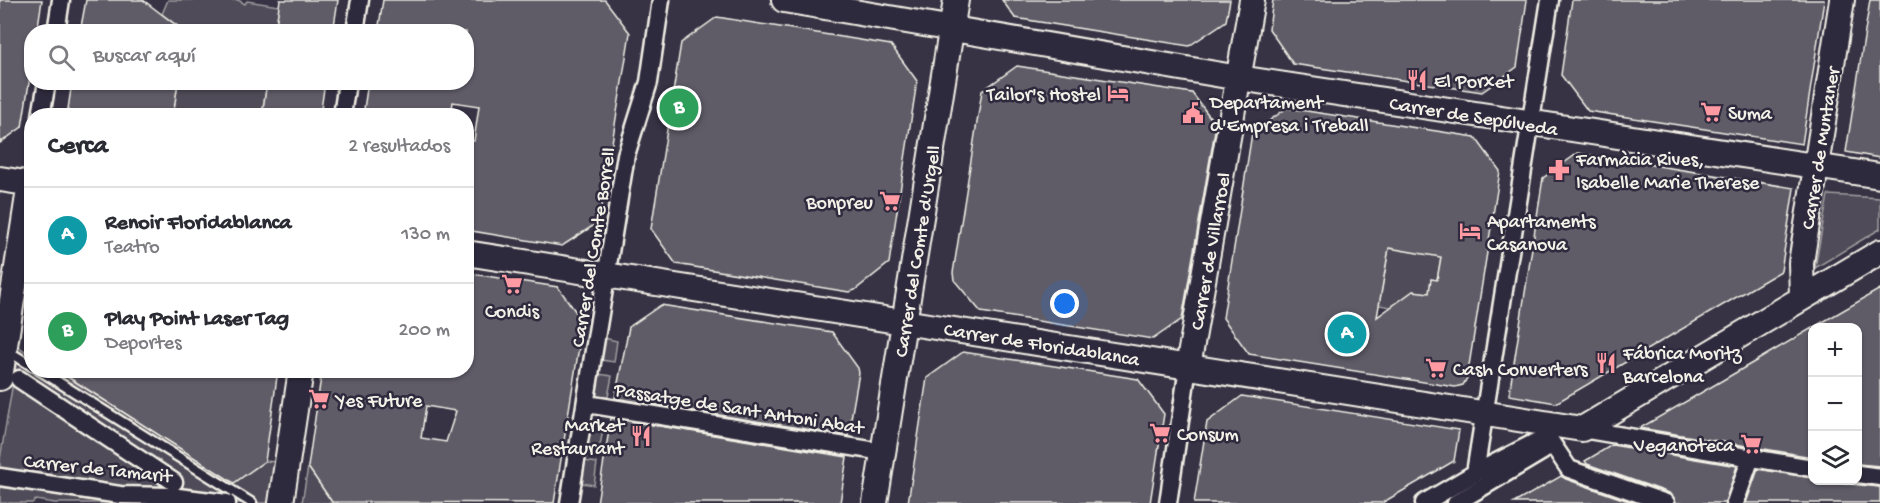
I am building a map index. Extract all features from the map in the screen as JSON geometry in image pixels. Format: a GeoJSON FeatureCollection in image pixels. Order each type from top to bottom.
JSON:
{"type":"FeatureCollection","features":[{"type":"Feature","properties":{"kind":"street"},"geometry":{"type":"LineString","coordinates":[[57,24],[61,0]]}},
{"type":"Feature","properties":{"kind":"street"},"geometry":{"type":"LineString","coordinates":[[356,24],[360,0]]}},
{"type":"Feature","properties":{"kind":"street","name":"Carrer del Comte Borrell"},"geometry":{"type":"LineString","coordinates":[[569,503],[626,155],[649,82],[661,0]]}},
{"type":"Feature","properties":{"kind":"street","name":"Carrer de Sepúlveda"},"geometry":{"type":"LineString","coordinates":[[784,0],[891,16],[952,30],[1239,78],[1880,176]]}},
{"type":"Feature","properties":{"kind":"street","name":"Carrer del Comte d'Urgell"},"geometry":{"type":"LineString","coordinates":[[875,503],[956,0]]}},
{"type":"Feature","properties":{"kind":"street","name":"Carrer de Villarroel"},"geometry":{"type":"LineString","coordinates":[[1168,503],[1188,367],[1252,0]]}},
{"type":"Feature","properties":{"kind":"street"},"geometry":{"type":"LineString","coordinates":[[1475,473],[1550,0]]}},
{"type":"Feature","properties":{"kind":"street","name":"Carrer de Muntaner"},"geometry":{"type":"LineString","coordinates":[[1802,297],[1801,263],[1842,0]]}},
{"type":"Feature","properties":{"kind":"street"},"geometry":{"type":"LineString","coordinates":[[42,108],[46,90]]}},
{"type":"Feature","properties":{"kind":"street"},"geometry":{"type":"LineString","coordinates":[[343,108],[347,90]]}},
{"type":"Feature","properties":{"kind":"street"},"geometry":{"type":"LineString","coordinates":[[0,179],[24,180]]}},
{"type":"Feature","properties":{"kind":"street"},"geometry":{"type":"LineString","coordinates":[[24,222],[3,348],[9,379],[174,482]]}},
{"type":"Feature","properties":{"kind":"street"},"geometry":{"type":"LineString","coordinates":[[1582,429],[1880,252]]}},
{"type":"Feature","properties":{"kind":"street","name":"Carrer de Floridablanca"},"geometry":{"type":"LineString","coordinates":[[474,253],[1484,413],[1544,437],[1582,429]]}},
{"type":"Feature","properties":{"kind":"street"},"geometry":{"type":"LineString","coordinates":[[281,503],[300,378]]}},
{"type":"Feature","properties":{"kind":"street","name":"Passatge de Sant Antoni Abat"},"geometry":{"type":"LineString","coordinates":[[587,404],[884,452]]}},
{"type":"Feature","properties":{"kind":"street"},"geometry":{"type":"LineString","coordinates":[[1582,429],[1808,467]]}},
{"type":"Feature","properties":{"kind":"street"},"geometry":{"type":"LineString","coordinates":[[1544,437],[1569,470],[1642,499],[1666,503]]}},
{"type":"Feature","properties":{"kind":"street"},"geometry":{"type":"LineString","coordinates":[[1424,503],[1544,437]]}},
{"type":"Feature","properties":{"kind":"street"},"geometry":{"type":"LineString","coordinates":[[1456,503],[1544,437]]}},
{"type":"Feature","properties":{"kind":"street"},"geometry":{"type":"LineString","coordinates":[[1735,503],[1750,459]]}},
{"type":"Feature","properties":{"kind":"street"},"geometry":{"type":"LineString","coordinates":[[1862,475],[1880,477]]}},
{"type":"Feature","properties":{"kind":"street","name":"Carrer de Tamarit"},"geometry":{"type":"LineString","coordinates":[[0,477],[120,495],[170,496],[227,503]]}},
{"type":"Feature","properties":{"kind":"lane"},"geometry":{"type":"LineString","coordinates":[[3,348],[24,361]]}},
{"type":"Feature","properties":{"kind":"lane"},"geometry":{"type":"LineString","coordinates":[[52,378],[252,503]]}},
{"type":"Feature","properties":{"kind":"shaded area"},"geometry":{"type":"Polygon","coordinates":[[[168,0],[238,0],[245,4],[247,1],[279,6],[276,24],[176,24],[162,14],[168,0]]]}},
{"type":"Feature","properties":{"kind":"shaded area"},"geometry":{"type":"Polygon","coordinates":[[[177,90],[266,90],[263,108],[174,108],[177,90]]]}},
{"type":"Feature","properties":{"kind":"shaded area"},"geometry":{"type":"Polygon","coordinates":[[[1828,195],[1880,198],[1880,229],[1815,268],[1828,195]]]}},
{"type":"Feature","properties":{"kind":"shaded area"},"geometry":{"type":"Polygon","coordinates":[[[1389,248],[1441,257],[1437,280],[1431,279],[1429,293],[1413,291],[1391,307],[1379,305],[1389,248]]]}},
{"type":"Feature","properties":{"kind":"shaded area"},"geometry":{"type":"Polygon","coordinates":[[[604,338],[617,341],[614,362],[601,360],[604,338]]]}},
{"type":"Feature","properties":{"kind":"shaded area"},"geometry":{"type":"Polygon","coordinates":[[[19,347],[24,350],[24,378],[68,378],[214,469],[265,461],[276,462],[269,503],[55,503],[36,500],[32,503],[0,503],[0,459],[19,347]]]}},
{"type":"Feature","properties":{"kind":"shaded area"},"geometry":{"type":"Polygon","coordinates":[[[599,374],[612,376],[608,397],[596,396],[599,374]]]}},
{"type":"Feature","properties":{"kind":"shaded area"},"geometry":{"type":"Polygon","coordinates":[[[590,428],[603,430],[599,451],[587,450],[590,428]]]}},
{"type":"Feature","properties":{"kind":"shaded area"},"geometry":{"type":"Polygon","coordinates":[[[585,461],[597,463],[594,485],[581,483],[585,461]]]}},
{"type":"Feature","properties":{"kind":"shaded area"},"geometry":{"type":"Polygon","coordinates":[[[308,467],[332,502],[339,503],[302,503],[308,467]]]}},
{"type":"Feature","properties":{"kind":"building"},"geometry":{"type":"Polygon","coordinates":[[[0,0],[42,0],[38,24],[24,24],[24,90],[28,90],[22,127],[0,143],[0,0]]]}},
{"type":"Feature","properties":{"kind":"building"},"geometry":{"type":"Polygon","coordinates":[[[86,0],[143,0],[174,24],[82,24],[86,0]]]}},
{"type":"Feature","properties":{"kind":"building"},"geometry":{"type":"Polygon","coordinates":[[[280,0],[338,0],[334,24],[276,24],[280,0]]]}},
{"type":"Feature","properties":{"kind":"building"},"geometry":{"type":"Polygon","coordinates":[[[383,0],[605,0],[630,33],[599,222],[562,246],[474,231],[474,141],[479,106],[453,102],[452,108],[364,108],[367,90],[474,90],[474,24],[379,24],[383,0]]]}},
{"type":"Feature","properties":{"kind":"building"},"geometry":{"type":"Polygon","coordinates":[[[1002,0],[1230,0],[1226,21],[1189,46],[1015,18],[1002,0]]]}},
{"type":"Feature","properties":{"kind":"building"},"geometry":{"type":"Polygon","coordinates":[[[1273,0],[1527,0],[1517,67],[1482,92],[1293,64],[1269,29],[1273,0]]]}},
{"type":"Feature","properties":{"kind":"building"},"geometry":{"type":"Polygon","coordinates":[[[1572,0],[1824,0],[1802,144],[1588,111],[1561,75],[1572,0]]]}},
{"type":"Feature","properties":{"kind":"building"},"geometry":{"type":"Polygon","coordinates":[[[1870,0],[1880,0],[1880,158],[1846,152],[1870,0]]]}},
{"type":"Feature","properties":{"kind":"building"},"geometry":{"type":"Polygon","coordinates":[[[717,17],[891,45],[917,81],[889,263],[855,290],[849,292],[676,264],[651,229],[681,43],[717,17]]]}},
{"type":"Feature","properties":{"kind":"building"},"geometry":{"type":"Polygon","coordinates":[[[1017,66],[1192,93],[1216,125],[1182,319],[1153,339],[981,312],[954,280],[953,273],[982,91],[1017,66]]]}},
{"type":"Feature","properties":{"kind":"building"},"geometry":{"type":"Polygon","coordinates":[[[71,90],[177,90],[174,108],[68,108],[71,90]]]}},
{"type":"Feature","properties":{"kind":"building"},"geometry":{"type":"Polygon","coordinates":[[[266,90],[324,90],[321,108],[263,108],[266,90]]]}},
{"type":"Feature","properties":{"kind":"building"},"geometry":{"type":"Polygon","coordinates":[[[1287,108],[1475,137],[1500,171],[1467,378],[1463,385],[1455,387],[1249,354],[1223,318],[1252,133],[1287,108]],[[1389,248],[1377,317],[1413,291],[1429,293],[1431,279],[1437,280],[1441,257],[1389,248]]]}},
{"type":"Feature","properties":{"kind":"building"},"geometry":{"type":"Polygon","coordinates":[[[1578,153],[1794,188],[1781,271],[1556,403],[1509,395],[1543,178],[1578,153]]]}},
{"type":"Feature","properties":{"kind":"building"},"geometry":{"type":"Polygon","coordinates":[[[474,274],[558,287],[583,322],[554,503],[332,502],[308,467],[321,378],[474,378],[474,274]],[[426,406],[421,438],[446,442],[456,411],[426,406]]]}},
{"type":"Feature","properties":{"kind":"building"},"geometry":{"type":"Polygon","coordinates":[[[1880,289],[1880,466],[1862,464],[1862,323],[1821,323],[1880,289]]]}},
{"type":"Feature","properties":{"kind":"building"},"geometry":{"type":"Polygon","coordinates":[[[661,305],[832,332],[858,368],[859,373],[848,436],[615,398],[629,327],[661,305]]]}},
{"type":"Feature","properties":{"kind":"building"},"geometry":{"type":"Polygon","coordinates":[[[1808,330],[1808,456],[1640,428],[1808,330]]]}},
{"type":"Feature","properties":{"kind":"building"},"geometry":{"type":"Polygon","coordinates":[[[963,352],[1138,379],[1164,414],[1150,503],[908,503],[927,378],[963,352]]]}},
{"type":"Feature","properties":{"kind":"building"},"geometry":{"type":"Polygon","coordinates":[[[70,378],[277,378],[265,461],[234,483],[70,378]]]}},
{"type":"Feature","properties":{"kind":"building"},"geometry":{"type":"Polygon","coordinates":[[[1242,396],[1459,430],[1454,461],[1382,503],[1194,503],[1207,422],[1242,396]]]}},
{"type":"Feature","properties":{"kind":"building"},"geometry":{"type":"Polygon","coordinates":[[[611,418],[847,457],[840,503],[597,503],[611,418]]]}},
{"type":"Feature","properties":{"kind":"building"},"geometry":{"type":"Polygon","coordinates":[[[1612,445],[1737,466],[1725,503],[1676,503],[1669,493],[1587,464],[1585,461],[1612,445]]]}},
{"type":"Feature","properties":{"kind":"building"},"geometry":{"type":"Polygon","coordinates":[[[1758,469],[1808,477],[1808,485],[1880,487],[1880,503],[1746,503],[1758,469]]]}},
{"type":"Feature","properties":{"kind":"building"},"geometry":{"type":"Polygon","coordinates":[[[1561,476],[1566,479],[1634,503],[1514,503],[1561,476]]]}},
{"type":"Feature","properties":{"kind":"place","name":"El Porxet"},"geometry":{"type":"Point","coordinates":[1417,80]}},
{"type":"Feature","properties":{"kind":"place","name":"Tailor's Hostel"},"geometry":{"type":"Point","coordinates":[1118,93]}},
{"type":"Feature","properties":{"kind":"place","name":"Play Point Laser Tag"},"geometry":{"type":"Point","coordinates":[679,108]}},
{"type":"Feature","properties":{"kind":"place","name":"Suma"},"geometry":{"type":"Point","coordinates":[1711,112]}},
{"type":"Feature","properties":{"kind":"place","name":"Departament d'Empresa i Treball"},"geometry":{"type":"Point","coordinates":[1193,113]}},
{"type":"Feature","properties":{"kind":"place","name":"Farmàcia Rives, Isabelle Marie Therese"},"geometry":{"type":"Point","coordinates":[1559,170]}},
{"type":"Feature","properties":{"kind":"place","name":"Bonpreu"},"geometry":{"type":"Point","coordinates":[890,201]}},
{"type":"Feature","properties":{"kind":"place","name":"Apartaments Casanova"},"geometry":{"type":"Point","coordinates":[1470,231]}},
{"type":"Feature","properties":{"kind":"place","name":"Condis"},"geometry":{"type":"Point","coordinates":[512,284]}},
{"type":"Feature","properties":{"kind":"place","name":"Renoir Floridablanca"},"geometry":{"type":"Point","coordinates":[1347,334]}},
{"type":"Feature","properties":{"kind":"place","name":"Fábrica Moritz Barcelona"},"geometry":{"type":"Point","coordinates":[1606,363]}},
{"type":"Feature","properties":{"kind":"place","name":"Cash Converters"},"geometry":{"type":"Point","coordinates":[1436,368]}},
{"type":"Feature","properties":{"kind":"place","name":"Yes Future"},"geometry":{"type":"Point","coordinates":[319,399]}},
{"type":"Feature","properties":{"kind":"place","name":"Consum"},"geometry":{"type":"Point","coordinates":[1160,433]}},
{"type":"Feature","properties":{"kind":"place","name":"Market Restaurant"},"geometry":{"type":"Point","coordinates":[641,436]}},
{"type":"Feature","properties":{"kind":"place","name":"Veganoteca"},"geometry":{"type":"Point","coordinates":[1751,444]}}]}
